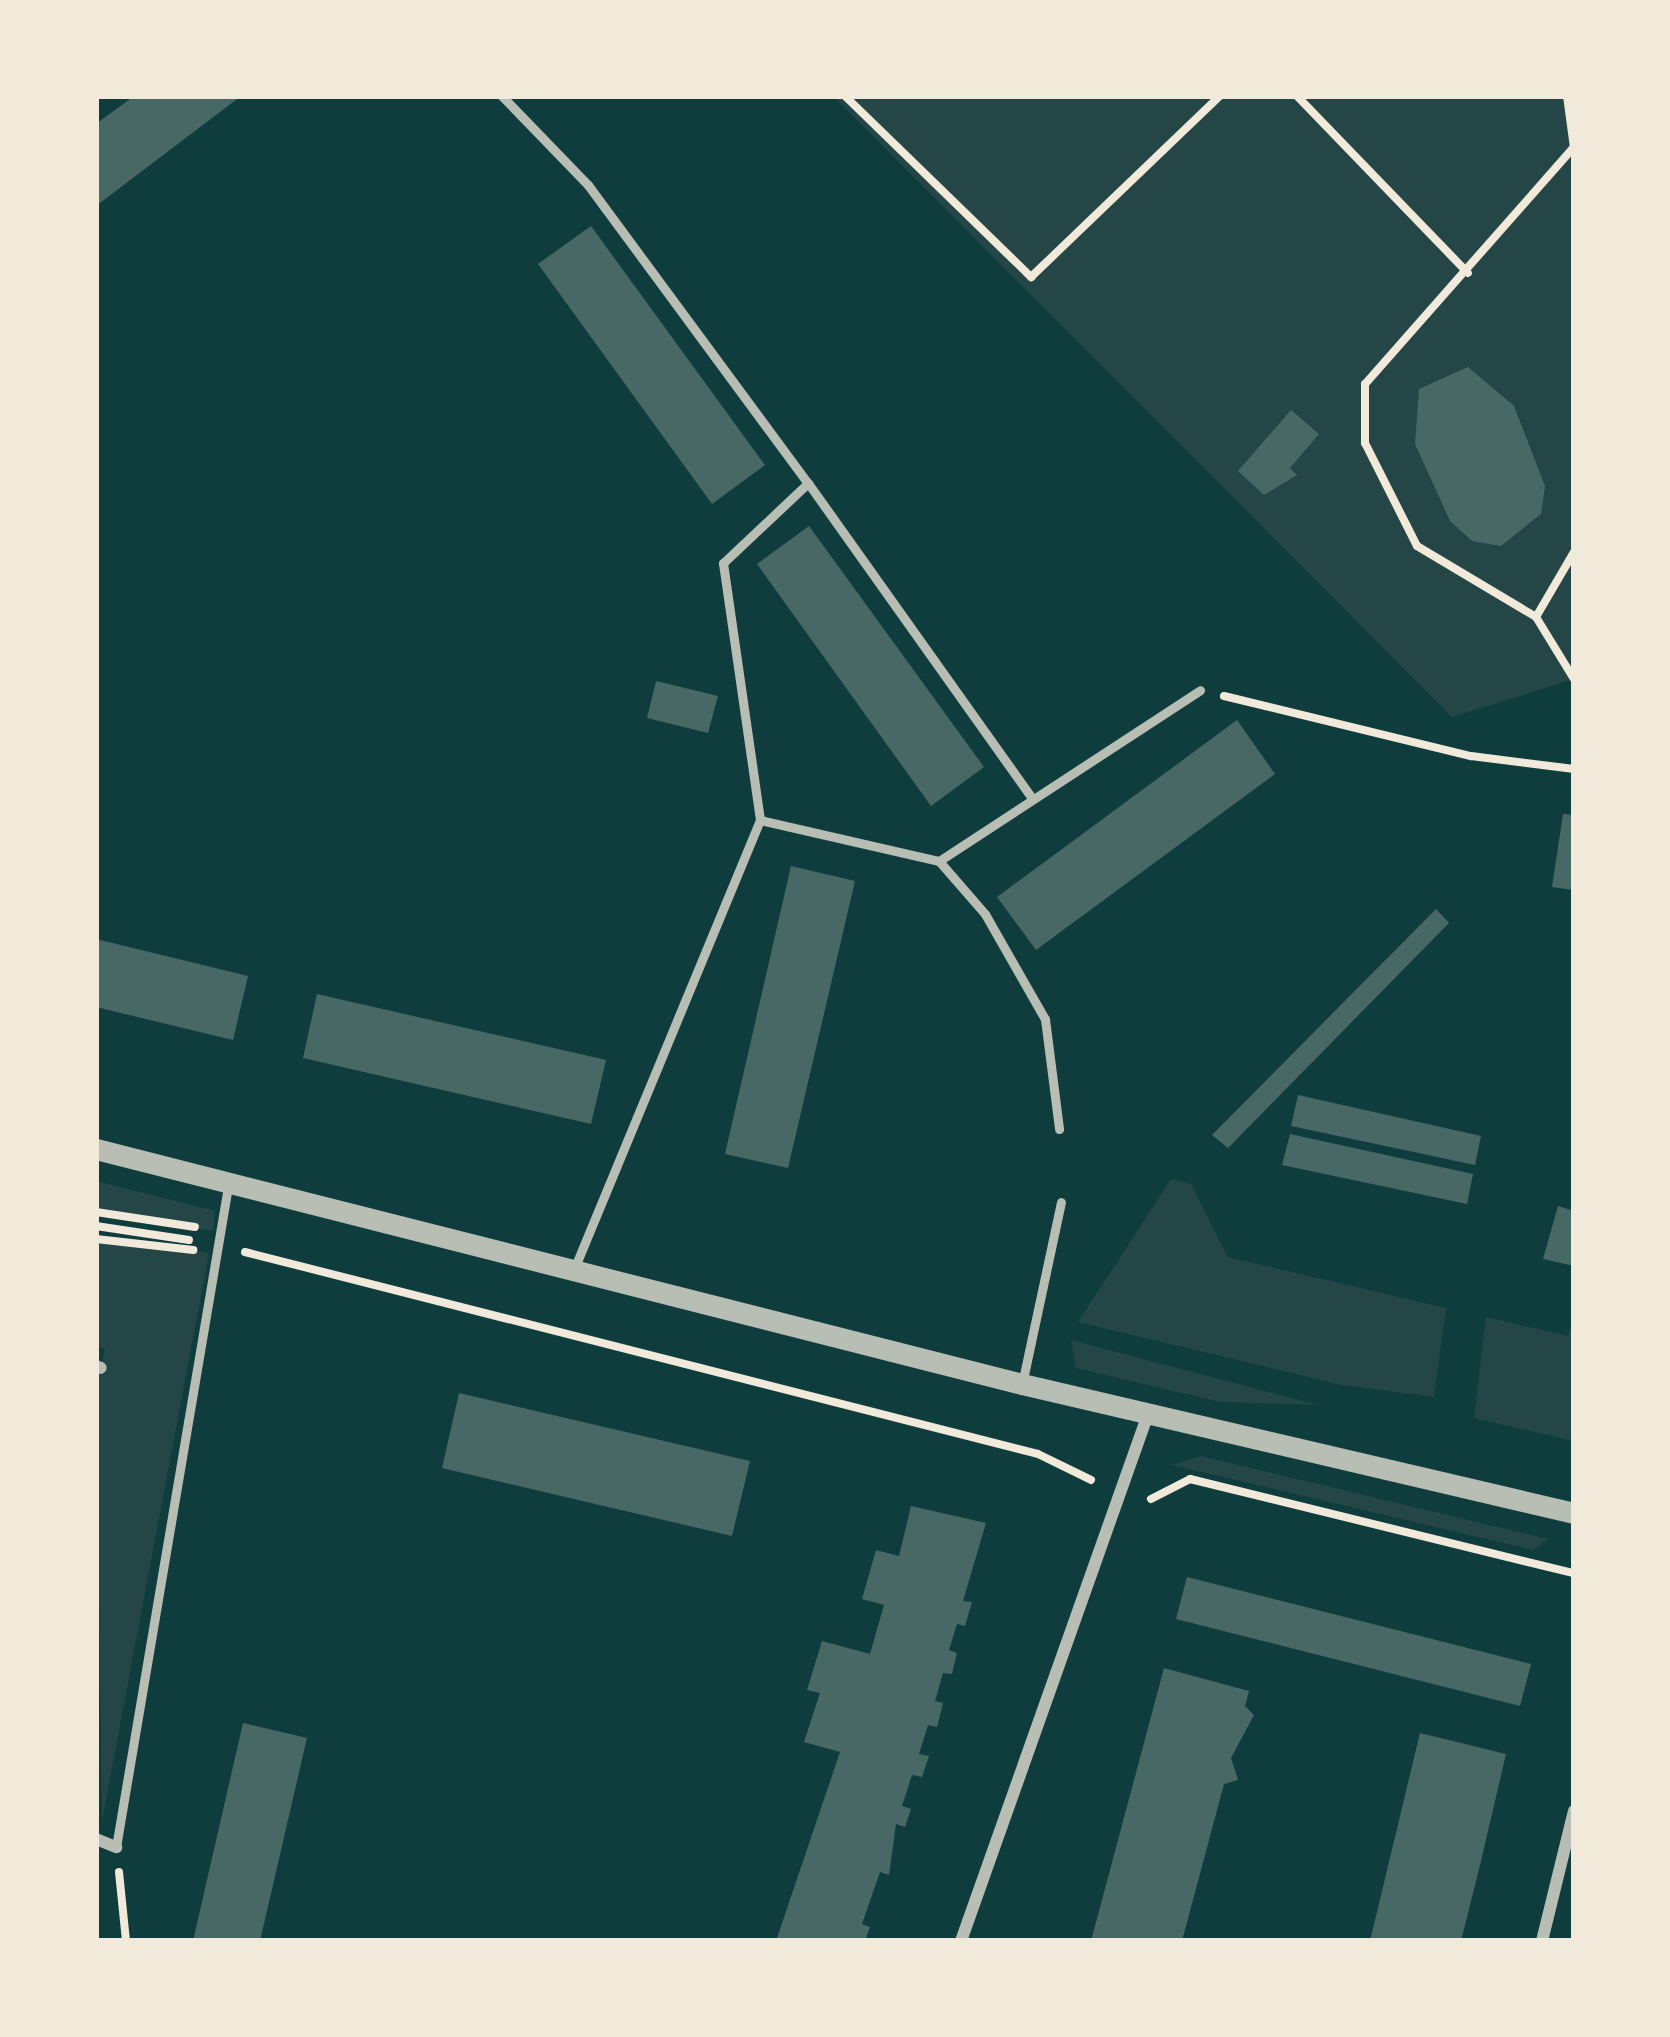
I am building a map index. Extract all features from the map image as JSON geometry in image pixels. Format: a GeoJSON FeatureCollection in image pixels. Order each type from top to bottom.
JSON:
{"type":"FeatureCollection","features":[{"type":"Feature","properties":{"kind":"street"},"geometry":{"type":"LineString","coordinates":[[96,1149],[1022,1384],[1574,1514]]}},
{"type":"Feature","properties":{"kind":"street"},"geometry":{"type":"LineString","coordinates":[[961,1941],[1148,1414]]}},
{"type":"Feature","properties":{"kind":"street"},"geometry":{"type":"LineString","coordinates":[[1542,1941],[1574,1811]]}},
{"type":"Feature","properties":{"kind":"street"},"geometry":{"type":"LineString","coordinates":[[96,1839],[116,1846]]}},
{"type":"Feature","properties":{"kind":"lane"},"geometry":{"type":"LineString","coordinates":[[502,96],[588,185],[1032,798]]}},
{"type":"Feature","properties":{"kind":"lane"},"geometry":{"type":"LineString","coordinates":[[574,1272],[760,820],[723,563],[808,483]]}},
{"type":"Feature","properties":{"kind":"lane"},"geometry":{"type":"LineString","coordinates":[[939,861],[1200,690]]}},
{"type":"Feature","properties":{"kind":"lane"},"geometry":{"type":"LineString","coordinates":[[760,820],[939,861],[986,914],[1045,1019],[1059,1130]]}},
{"type":"Feature","properties":{"kind":"lane"},"geometry":{"type":"LineString","coordinates":[[116,1846],[214,1245],[229,1181]]}},
{"type":"Feature","properties":{"kind":"lane"},"geometry":{"type":"LineString","coordinates":[[1022,1384],[1061,1202]]}},
{"type":"Feature","properties":{"kind":"path"},"geometry":{"type":"LineString","coordinates":[[845,96],[1031,277],[1220,96]]}},
{"type":"Feature","properties":{"kind":"path"},"geometry":{"type":"LineString","coordinates":[[1297,96],[1468,273]]}},
{"type":"Feature","properties":{"kind":"path"},"geometry":{"type":"LineString","coordinates":[[1567,96],[1574,148],[1365,384],[1365,442],[1417,546],[1536,616],[1574,679]]}},
{"type":"Feature","properties":{"kind":"path"},"geometry":{"type":"LineString","coordinates":[[1536,616],[1574,552]]}},
{"type":"Feature","properties":{"kind":"path"},"geometry":{"type":"LineString","coordinates":[[1200,690],[1472,756],[1574,769]]}},
{"type":"Feature","properties":{"kind":"path"},"geometry":{"type":"LineString","coordinates":[[96,1212],[213,1231],[214,1245],[209,1253],[96,1239]]}},
{"type":"Feature","properties":{"kind":"path"},"geometry":{"type":"LineString","coordinates":[[96,1226],[214,1245],[1038,1454],[1092,1480]]}},
{"type":"Feature","properties":{"kind":"path"},"geometry":{"type":"LineString","coordinates":[[1141,1496],[1155,1500],[1190,1479],[1562,1566],[1574,1574]]}},
{"type":"Feature","properties":{"kind":"path"},"geometry":{"type":"LineString","coordinates":[[1562,1566],[1566,1547]]}},
{"type":"Feature","properties":{"kind":"path"},"geometry":{"type":"LineString","coordinates":[[116,1846],[126,1941]]}},
{"type":"Feature","properties":{"kind":"shaded area"},"geometry":{"type":"Polygon","coordinates":[[[833,96],[1574,96],[1574,679],[1452,717],[833,96]]]}},
{"type":"Feature","properties":{"kind":"shaded area"},"geometry":{"type":"Polygon","coordinates":[[[1171,1179],[1191,1184],[1228,1257],[1446,1308],[1434,1397],[1342,1385],[1078,1322],[1171,1179]]]}},
{"type":"Feature","properties":{"kind":"shaded area"},"geometry":{"type":"Polygon","coordinates":[[[96,1181],[215,1211],[213,1231],[96,1212],[96,1181]]]}},
{"type":"Feature","properties":{"kind":"shaded area"},"geometry":{"type":"Polygon","coordinates":[[[96,1239],[209,1253],[102,1821],[96,1385],[105,1349],[96,1346],[96,1239]]]}},
{"type":"Feature","properties":{"kind":"shaded area"},"geometry":{"type":"Polygon","coordinates":[[[1574,1313],[1574,1441],[1474,1418],[1486,1317],[1568,1336],[1574,1313]]]}},
{"type":"Feature","properties":{"kind":"shaded area"},"geometry":{"type":"Polygon","coordinates":[[[1071,1340],[1318,1405],[1220,1402],[1076,1368],[1071,1340]]]}},
{"type":"Feature","properties":{"kind":"shaded area"},"geometry":{"type":"Polygon","coordinates":[[[1201,1456],[1548,1539],[1533,1550],[1172,1465],[1201,1456]]]}},
{"type":"Feature","properties":{"kind":"building"},"geometry":{"type":"Polygon","coordinates":[[[134,96],[241,96],[96,206],[96,124],[134,96]]]}},
{"type":"Feature","properties":{"kind":"building"},"geometry":{"type":"Polygon","coordinates":[[[591,226],[765,465],[712,504],[538,264],[591,226]]]}},
{"type":"Feature","properties":{"kind":"building"},"geometry":{"type":"Polygon","coordinates":[[[1468,367],[1514,406],[1545,486],[1541,514],[1501,546],[1472,541],[1450,521],[1415,444],[1419,389],[1468,367]]]}},
{"type":"Feature","properties":{"kind":"building"},"geometry":{"type":"Polygon","coordinates":[[[1291,410],[1319,434],[1290,468],[1297,475],[1264,495],[1238,471],[1291,410]]]}},
{"type":"Feature","properties":{"kind":"building"},"geometry":{"type":"Polygon","coordinates":[[[809,526],[984,767],[931,806],[757,564],[809,526]]]}},
{"type":"Feature","properties":{"kind":"building"},"geometry":{"type":"Polygon","coordinates":[[[656,681],[718,696],[708,733],[647,718],[656,681]]]}},
{"type":"Feature","properties":{"kind":"building"},"geometry":{"type":"Polygon","coordinates":[[[1237,720],[1275,774],[1036,950],[997,897],[1237,720]]]}},
{"type":"Feature","properties":{"kind":"building"},"geometry":{"type":"Polygon","coordinates":[[[1563,814],[1574,815],[1574,890],[1552,887],[1563,814]]]}},
{"type":"Feature","properties":{"kind":"building"},"geometry":{"type":"Polygon","coordinates":[[[791,866],[855,881],[788,1168],[725,1154],[791,866]]]}},
{"type":"Feature","properties":{"kind":"building"},"geometry":{"type":"Polygon","coordinates":[[[1436,909],[1449,923],[1228,1148],[1212,1135],[1436,909]]]}},
{"type":"Feature","properties":{"kind":"building"},"geometry":{"type":"Polygon","coordinates":[[[96,939],[248,976],[233,1040],[96,1007],[96,939]]]}},
{"type":"Feature","properties":{"kind":"building"},"geometry":{"type":"Polygon","coordinates":[[[317,994],[606,1060],[591,1124],[303,1058],[317,994]]]}},
{"type":"Feature","properties":{"kind":"building"},"geometry":{"type":"Polygon","coordinates":[[[1298,1095],[1481,1136],[1475,1165],[1291,1126],[1298,1095]]]}},
{"type":"Feature","properties":{"kind":"building"},"geometry":{"type":"Polygon","coordinates":[[[1290,1134],[1473,1174],[1467,1204],[1282,1165],[1290,1134]]]}},
{"type":"Feature","properties":{"kind":"building"},"geometry":{"type":"Polygon","coordinates":[[[1558,1206],[1574,1211],[1574,1266],[1543,1259],[1558,1206]]]}},
{"type":"Feature","properties":{"kind":"building"},"geometry":{"type":"Polygon","coordinates":[[[459,1393],[750,1461],[732,1536],[442,1468],[459,1393]]]}},
{"type":"Feature","properties":{"kind":"building"},"geometry":{"type":"Polygon","coordinates":[[[911,1506],[986,1523],[963,1601],[972,1602],[965,1626],[957,1624],[949,1650],[957,1653],[952,1674],[943,1673],[935,1701],[943,1703],[937,1727],[928,1725],[919,1754],[929,1756],[922,1777],[912,1775],[902,1806],[911,1809],[905,1827],[896,1824],[889,1875],[880,1872],[862,1924],[870,1927],[865,1941],[776,1941],[840,1752],[804,1742],[820,1693],[807,1690],[822,1641],[870,1654],[884,1605],[862,1599],[876,1550],[899,1556],[911,1506]]]}},
{"type":"Feature","properties":{"kind":"building"},"geometry":{"type":"Polygon","coordinates":[[[1187,1577],[1531,1664],[1520,1706],[1176,1619],[1187,1577]]]}},
{"type":"Feature","properties":{"kind":"building"},"geometry":{"type":"Polygon","coordinates":[[[1164,1668],[1249,1691],[1245,1706],[1254,1715],[1231,1758],[1238,1780],[1224,1784],[1182,1941],[1091,1941],[1164,1668]]]}},
{"type":"Feature","properties":{"kind":"building"},"geometry":{"type":"Polygon","coordinates":[[[243,1723],[307,1738],[260,1941],[193,1941],[243,1723]]]}},
{"type":"Feature","properties":{"kind":"building"},"geometry":{"type":"Polygon","coordinates":[[[1420,1733],[1506,1754],[1481,1861],[1461,1941],[1370,1941],[1420,1733]]]}}]}
